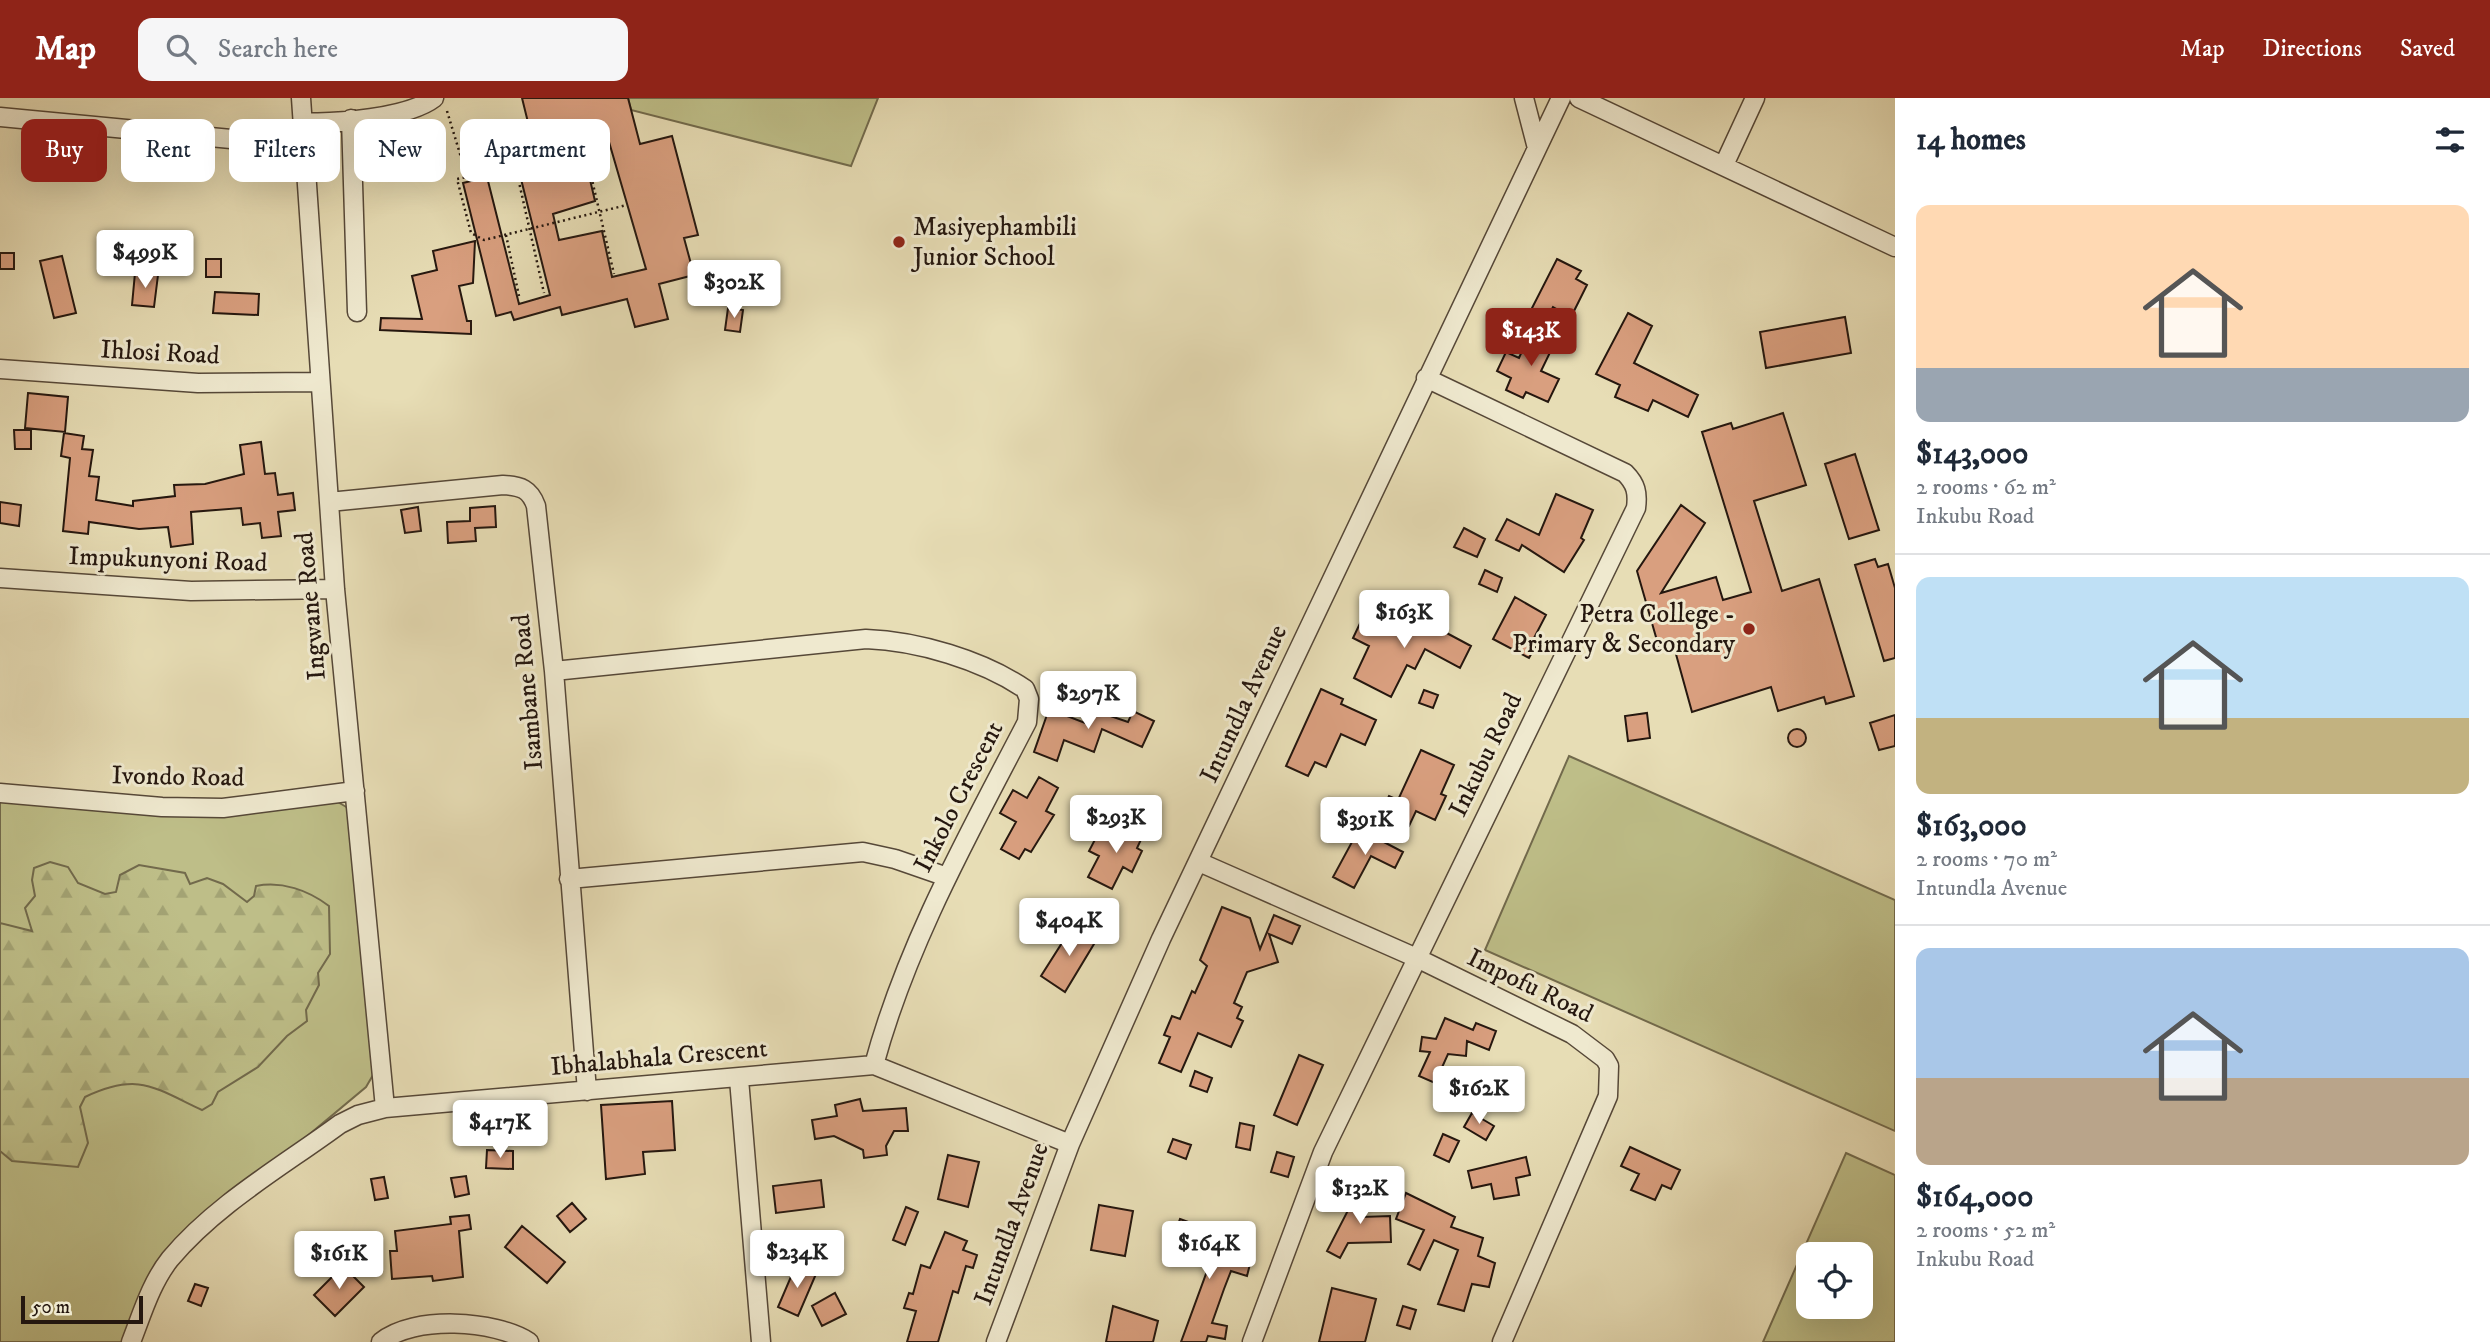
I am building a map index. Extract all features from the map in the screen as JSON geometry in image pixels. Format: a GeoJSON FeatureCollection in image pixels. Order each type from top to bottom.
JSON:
{"type":"FeatureCollection","features":[{"type":"Feature","properties":{"kind":"street","name":"Ingwane Road"},"geometry":{"type":"LineString","coordinates":[[301,98],[302,119]]}},
{"type":"Feature","properties":{"kind":"street"},"geometry":{"type":"LineString","coordinates":[[1524,98],[1536,148]]}},
{"type":"Feature","properties":{"kind":"street","name":"Intundla Avenue"},"geometry":{"type":"LineString","coordinates":[[996,1342],[1070,1144],[1426,378],[1561,98]]}},
{"type":"Feature","properties":{"kind":"street"},"geometry":{"type":"LineString","coordinates":[[1579,98],[1895,247]]}},
{"type":"Feature","properties":{"kind":"street"},"geometry":{"type":"LineString","coordinates":[[1724,165],[1755,98]]}},
{"type":"Feature","properties":{"kind":"street"},"geometry":{"type":"LineString","coordinates":[[340,122],[440,103]]}},
{"type":"Feature","properties":{"kind":"street"},"geometry":{"type":"LineString","coordinates":[[0,117],[229,139]]}},
{"type":"Feature","properties":{"kind":"street"},"geometry":{"type":"LineString","coordinates":[[351,119],[356,312]]}},
{"type":"Feature","properties":{"kind":"street","name":"Ingwane Road"},"geometry":{"type":"LineString","coordinates":[[306,182],[318,382],[335,589],[385,1108]]}},
{"type":"Feature","properties":{"kind":"street","name":"Ihlosi Road"},"geometry":{"type":"LineString","coordinates":[[0,369],[198,383],[318,382]]}},
{"type":"Feature","properties":{"kind":"street","name":"Inkubu Road"},"geometry":{"type":"LineString","coordinates":[[1252,1342],[1323,1152],[1636,508],[1638,496],[1634,482],[1625,473],[1426,378]]}},
{"type":"Feature","properties":{"kind":"street","name":"Isambane Road"},"geometry":{"type":"LineString","coordinates":[[329,502],[503,485],[525,489],[536,506],[554,671],[587,1091]]}},
{"type":"Feature","properties":{"kind":"street","name":"Impukunyoni Road"},"geometry":{"type":"LineString","coordinates":[[0,578],[191,591],[335,589]]}},
{"type":"Feature","properties":{"kind":"street","name":"Inkolo Crescent"},"geometry":{"type":"LineString","coordinates":[[554,671],[866,639],[899,640],[943,652],[1025,689],[1029,699],[1027,722],[947,877],[887,1015],[874,1065]]}},
{"type":"Feature","properties":{"kind":"street","name":"Ivondo Road"},"geometry":{"type":"LineString","coordinates":[[0,793],[162,807],[223,808],[355,791]]}},
{"type":"Feature","properties":{"kind":"street"},"geometry":{"type":"LineString","coordinates":[[569,879],[863,852],[895,859],[947,877]]}},
{"type":"Feature","properties":{"kind":"street"},"geometry":{"type":"LineString","coordinates":[[1199,862],[1419,959]]}},
{"type":"Feature","properties":{"kind":"street","name":"Impofu Road"},"geometry":{"type":"LineString","coordinates":[[1419,959],[1572,1034],[1591,1046],[1609,1066],[1608,1097],[1502,1342]]}},
{"type":"Feature","properties":{"kind":"street","name":"Ibhalabhala Crescent"},"geometry":{"type":"LineString","coordinates":[[131,1342],[152,1288],[170,1260],[216,1214],[340,1124],[358,1115],[385,1108],[739,1079],[874,1065],[1070,1144]]}},
{"type":"Feature","properties":{"kind":"street"},"geometry":{"type":"LineString","coordinates":[[739,1079],[761,1342]]}},
{"type":"Feature","properties":{"kind":"street"},"geometry":{"type":"LineString","coordinates":[[381,1342],[406,1329],[461,1325],[509,1330],[529,1342]]}},
{"type":"Feature","properties":{"kind":"path"},"geometry":{"type":"LineString","coordinates":[[440,103],[467,177],[457,179],[471,233],[484,240],[627,205]]}},
{"type":"Feature","properties":{"kind":"path"},"geometry":{"type":"LineString","coordinates":[[519,182],[544,293]]}},
{"type":"Feature","properties":{"kind":"path"},"geometry":{"type":"LineString","coordinates":[[593,182],[614,274]]}},
{"type":"Feature","properties":{"kind":"path"},"geometry":{"type":"LineString","coordinates":[[506,235],[519,296]]}},
{"type":"Feature","properties":{"kind":"green space"},"geometry":{"type":"Polygon","coordinates":[[[628,98],[878,98],[851,166],[631,110],[628,98]]]}},
{"type":"Feature","properties":{"kind":"green space"},"geometry":{"type":"Polygon","coordinates":[[[1569,756],[1895,900],[1895,1131],[1485,950],[1569,756]]]}},
{"type":"Feature","properties":{"kind":"green space"},"geometry":{"type":"Polygon","coordinates":[[[331,798],[348,808],[373,1075],[366,1087],[189,1235],[127,1342],[0,1342],[0,800],[160,811],[331,798]]]}},
{"type":"Feature","properties":{"kind":"green space"},"geometry":{"type":"Polygon","coordinates":[[[50,862],[68,867],[78,883],[105,894],[116,892],[120,875],[139,865],[185,873],[190,884],[207,878],[223,884],[247,902],[254,896],[256,886],[275,885],[304,891],[329,906],[330,954],[318,973],[319,985],[306,1010],[307,1021],[287,1036],[258,1067],[218,1092],[212,1104],[202,1110],[157,1089],[132,1084],[103,1089],[85,1097],[80,1107],[88,1143],[78,1167],[12,1161],[0,1151],[0,923],[32,931],[25,908],[35,896],[32,880],[34,868],[50,862]]]}},
{"type":"Feature","properties":{"kind":"green space"},"geometry":{"type":"Polygon","coordinates":[[[1846,1153],[1895,1175],[1895,1342],[1763,1342],[1796,1267],[1796,1319],[1873,1319],[1873,1242],[1807,1242],[1846,1153]]]}},
{"type":"Feature","properties":{"kind":"building"},"geometry":{"type":"Polygon","coordinates":[[[522,98],[628,98],[640,144],[672,136],[698,235],[684,238],[694,275],[659,284],[668,319],[635,327],[627,299],[562,315],[560,307],[514,320],[511,312],[496,316],[463,183],[488,182],[519,304],[550,295],[522,182],[591,182],[595,201],[553,214],[559,240],[602,231],[612,277],[646,269],[610,145],[610,119],[527,119],[522,98]]]}},
{"type":"Feature","properties":{"kind":"building"},"geometry":{"type":"Polygon","coordinates":[[[475,241],[473,283],[459,286],[467,321],[471,321],[471,334],[380,330],[381,318],[422,319],[412,276],[437,270],[433,251],[475,241]]]}},
{"type":"Feature","properties":{"kind":"building"},"geometry":{"type":"Polygon","coordinates":[[[0,253],[14,253],[14,269],[0,269],[0,253]]]}},
{"type":"Feature","properties":{"kind":"building"},"geometry":{"type":"Polygon","coordinates":[[[62,256],[76,313],[54,318],[40,261],[62,256]]]}},
{"type":"Feature","properties":{"kind":"building"},"geometry":{"type":"Polygon","coordinates":[[[206,259],[221,259],[221,277],[206,277],[206,259]]]}},
{"type":"Feature","properties":{"kind":"building"},"geometry":{"type":"Polygon","coordinates":[[[1557,259],[1581,271],[1576,279],[1587,285],[1571,317],[1553,307],[1547,318],[1531,310],[1557,259]]]}},
{"type":"Feature","properties":{"kind":"building"},"geometry":{"type":"Polygon","coordinates":[[[743,269],[746,287],[704,294],[701,277],[743,269]]]}},
{"type":"Feature","properties":{"kind":"building"},"geometry":{"type":"Polygon","coordinates":[[[135,273],[158,275],[154,307],[132,305],[135,273]]]}},
{"type":"Feature","properties":{"kind":"building"},"geometry":{"type":"Polygon","coordinates":[[[215,292],[259,294],[258,315],[213,313],[215,292]]]}},
{"type":"Feature","properties":{"kind":"building"},"geometry":{"type":"Polygon","coordinates":[[[728,308],[743,310],[740,332],[725,330],[728,308]]]}},
{"type":"Feature","properties":{"kind":"building"},"geometry":{"type":"Polygon","coordinates":[[[1628,313],[1652,326],[1634,363],[1698,395],[1688,417],[1653,400],[1648,411],[1615,397],[1620,385],[1596,374],[1628,313]]]}},
{"type":"Feature","properties":{"kind":"building"},"geometry":{"type":"Polygon","coordinates":[[[1845,317],[1851,353],[1766,368],[1760,332],[1845,317]]]}},
{"type":"Feature","properties":{"kind":"building"},"geometry":{"type":"Polygon","coordinates":[[[1533,327],[1557,338],[1541,371],[1559,379],[1548,402],[1526,392],[1523,398],[1506,390],[1511,378],[1497,371],[1506,352],[1519,358],[1533,327]]]}},
{"type":"Feature","properties":{"kind":"building"},"geometry":{"type":"Polygon","coordinates":[[[28,393],[68,397],[65,432],[25,428],[28,393]]]}},
{"type":"Feature","properties":{"kind":"building"},"geometry":{"type":"Polygon","coordinates":[[[1783,413],[1806,485],[1754,501],[1782,591],[1819,579],[1854,696],[1826,704],[1824,697],[1778,711],[1771,687],[1692,712],[1674,647],[1660,651],[1637,571],[1681,505],[1705,523],[1661,593],[1716,577],[1723,600],[1751,592],[1702,432],[1731,423],[1733,429],[1783,413]]]}},
{"type":"Feature","properties":{"kind":"building"},"geometry":{"type":"Polygon","coordinates":[[[14,430],[31,430],[31,449],[15,449],[14,430]]]}},
{"type":"Feature","properties":{"kind":"building"},"geometry":{"type":"Polygon","coordinates":[[[64,433],[84,436],[82,449],[93,450],[89,476],[99,477],[96,500],[133,506],[133,501],[175,496],[174,485],[205,484],[244,474],[240,445],[261,442],[265,474],[275,473],[278,495],[293,493],[295,510],[278,512],[281,536],[262,538],[260,523],[243,525],[241,508],[191,512],[193,544],[171,547],[168,527],[139,529],[89,522],[88,534],[63,531],[70,458],[61,456],[64,433]]]}},
{"type":"Feature","properties":{"kind":"building"},"geometry":{"type":"Polygon","coordinates":[[[1855,454],[1879,530],[1849,539],[1825,464],[1855,454]]]}},
{"type":"Feature","properties":{"kind":"building"},"geometry":{"type":"Polygon","coordinates":[[[1556,494],[1593,510],[1581,538],[1584,540],[1564,572],[1522,545],[1519,551],[1496,540],[1507,519],[1539,535],[1556,494]]]}},
{"type":"Feature","properties":{"kind":"building"},"geometry":{"type":"Polygon","coordinates":[[[0,502],[21,505],[19,526],[0,523],[0,502]]]}},
{"type":"Feature","properties":{"kind":"building"},"geometry":{"type":"Polygon","coordinates":[[[495,506],[496,527],[475,528],[476,541],[448,543],[447,522],[470,521],[470,508],[495,506]]]}},
{"type":"Feature","properties":{"kind":"building"},"geometry":{"type":"Polygon","coordinates":[[[418,507],[421,531],[405,533],[401,510],[418,507]]]}},
{"type":"Feature","properties":{"kind":"building"},"geometry":{"type":"Polygon","coordinates":[[[1464,528],[1485,539],[1477,557],[1454,547],[1464,528]]]}},
{"type":"Feature","properties":{"kind":"building"},"geometry":{"type":"Polygon","coordinates":[[[1875,559],[1878,567],[1888,564],[1895,588],[1895,658],[1884,661],[1855,565],[1875,559]]]}},
{"type":"Feature","properties":{"kind":"building"},"geometry":{"type":"Polygon","coordinates":[[[1485,570],[1502,578],[1497,592],[1479,584],[1485,570]]]}},
{"type":"Feature","properties":{"kind":"building"},"geometry":{"type":"Polygon","coordinates":[[[1515,597],[1546,615],[1534,638],[1539,640],[1529,658],[1493,639],[1515,597]]]}},
{"type":"Feature","properties":{"kind":"building"},"geometry":{"type":"Polygon","coordinates":[[[1416,609],[1445,623],[1441,630],[1471,646],[1460,668],[1425,649],[1415,669],[1407,665],[1391,697],[1354,678],[1369,646],[1353,638],[1363,617],[1403,637],[1416,609]]]}},
{"type":"Feature","properties":{"kind":"building"},"geometry":{"type":"Polygon","coordinates":[[[1321,689],[1343,699],[1341,704],[1376,720],[1365,745],[1341,734],[1326,767],[1315,762],[1308,776],[1286,766],[1321,689]]]}},
{"type":"Feature","properties":{"kind":"building"},"geometry":{"type":"Polygon","coordinates":[[[1424,690],[1438,695],[1433,708],[1419,703],[1424,690]]]}},
{"type":"Feature","properties":{"kind":"building"},"geometry":{"type":"Polygon","coordinates":[[[1049,709],[1085,723],[1090,709],[1128,722],[1133,711],[1154,721],[1142,747],[1102,729],[1094,752],[1064,740],[1057,761],[1034,752],[1049,709]]]}},
{"type":"Feature","properties":{"kind":"building"},"geometry":{"type":"Polygon","coordinates":[[[1647,713],[1650,738],[1628,741],[1625,716],[1647,713]]]}},
{"type":"Feature","properties":{"kind":"building"},"geometry":{"type":"Polygon","coordinates":[[[1895,715],[1895,746],[1879,750],[1870,723],[1895,715]]]}},
{"type":"Feature","properties":{"kind":"building"},"geometry":{"type":"Polygon","coordinates":[[[1797,729],[1803,732],[1806,738],[1803,744],[1797,747],[1791,744],[1788,738],[1791,732],[1797,729]]]}},
{"type":"Feature","properties":{"kind":"building"},"geometry":{"type":"Polygon","coordinates":[[[1421,750],[1454,765],[1441,794],[1446,796],[1435,820],[1416,811],[1409,826],[1381,813],[1389,796],[1398,800],[1421,750]]]}},
{"type":"Feature","properties":{"kind":"building"},"geometry":{"type":"Polygon","coordinates":[[[1039,777],[1058,788],[1046,811],[1054,815],[1031,852],[1025,849],[1019,859],[1001,849],[1016,822],[1000,813],[1013,790],[1027,798],[1039,777]]]}},
{"type":"Feature","properties":{"kind":"building"},"geometry":{"type":"Polygon","coordinates":[[[1128,822],[1145,831],[1137,848],[1142,851],[1132,872],[1123,867],[1112,889],[1088,877],[1099,856],[1089,851],[1100,830],[1119,840],[1128,822]]]}},
{"type":"Feature","properties":{"kind":"building"},"geometry":{"type":"Polygon","coordinates":[[[1359,829],[1403,852],[1395,868],[1371,856],[1354,888],[1333,877],[1359,829]]]}},
{"type":"Feature","properties":{"kind":"building"},"geometry":{"type":"Polygon","coordinates":[[[1222,907],[1250,918],[1260,949],[1274,915],[1300,926],[1292,944],[1269,934],[1278,962],[1247,972],[1234,1003],[1242,1007],[1237,1018],[1243,1021],[1231,1047],[1198,1033],[1181,1072],[1159,1063],[1170,1037],[1164,1035],[1172,1016],[1180,1019],[1192,991],[1195,993],[1207,966],[1200,960],[1222,907]]]}},
{"type":"Feature","properties":{"kind":"building"},"geometry":{"type":"Polygon","coordinates":[[[1074,924],[1097,939],[1065,992],[1041,976],[1074,924]]]}},
{"type":"Feature","properties":{"kind":"building"},"geometry":{"type":"Polygon","coordinates":[[[1445,1018],[1473,1030],[1476,1023],[1496,1031],[1489,1050],[1467,1041],[1466,1056],[1448,1054],[1435,1083],[1419,1076],[1430,1052],[1420,1051],[1422,1037],[1436,1039],[1445,1018]]]}},
{"type":"Feature","properties":{"kind":"building"},"geometry":{"type":"Polygon","coordinates":[[[1299,1055],[1323,1065],[1297,1125],[1274,1115],[1299,1055]]]}},
{"type":"Feature","properties":{"kind":"building"},"geometry":{"type":"Polygon","coordinates":[[[1195,1071],[1212,1078],[1207,1092],[1190,1086],[1195,1071]]]}},
{"type":"Feature","properties":{"kind":"building"},"geometry":{"type":"Polygon","coordinates":[[[860,1099],[863,1111],[906,1108],[908,1131],[894,1131],[886,1146],[887,1155],[864,1158],[863,1150],[834,1136],[815,1139],[812,1120],[837,1116],[835,1105],[860,1099]]]}},
{"type":"Feature","properties":{"kind":"building"},"geometry":{"type":"Polygon","coordinates":[[[672,1101],[675,1150],[643,1152],[645,1174],[606,1179],[601,1105],[672,1101]]]}},
{"type":"Feature","properties":{"kind":"building"},"geometry":{"type":"Polygon","coordinates":[[[1472,1113],[1494,1126],[1486,1140],[1464,1127],[1472,1113]]]}},
{"type":"Feature","properties":{"kind":"building"},"geometry":{"type":"Polygon","coordinates":[[[1240,1123],[1254,1126],[1250,1150],[1236,1147],[1240,1123]]]}},
{"type":"Feature","properties":{"kind":"building"},"geometry":{"type":"Polygon","coordinates":[[[1443,1134],[1459,1141],[1449,1162],[1434,1155],[1443,1134]]]}},
{"type":"Feature","properties":{"kind":"building"},"geometry":{"type":"Polygon","coordinates":[[[1173,1139],[1191,1145],[1186,1159],[1168,1152],[1173,1139]]]}},
{"type":"Feature","properties":{"kind":"building"},"geometry":{"type":"Polygon","coordinates":[[[1630,1147],[1680,1170],[1671,1189],[1662,1185],[1655,1200],[1631,1190],[1639,1174],[1621,1166],[1630,1147]]]}},
{"type":"Feature","properties":{"kind":"building"},"geometry":{"type":"Polygon","coordinates":[[[487,1150],[513,1151],[513,1169],[486,1168],[487,1150]]]}},
{"type":"Feature","properties":{"kind":"building"},"geometry":{"type":"Polygon","coordinates":[[[1277,1152],[1294,1157],[1288,1177],[1271,1172],[1277,1152]]]}},
{"type":"Feature","properties":{"kind":"building"},"geometry":{"type":"Polygon","coordinates":[[[948,1155],[979,1162],[968,1207],[938,1199],[948,1155]]]}},
{"type":"Feature","properties":{"kind":"building"},"geometry":{"type":"Polygon","coordinates":[[[1526,1157],[1530,1175],[1516,1178],[1519,1195],[1494,1199],[1491,1184],[1472,1188],[1468,1171],[1526,1157]]]}},
{"type":"Feature","properties":{"kind":"building"},"geometry":{"type":"Polygon","coordinates":[[[466,1176],[469,1194],[455,1197],[451,1178],[466,1176]]]}},
{"type":"Feature","properties":{"kind":"building"},"geometry":{"type":"Polygon","coordinates":[[[384,1177],[388,1198],[375,1200],[371,1179],[384,1177]]]}},
{"type":"Feature","properties":{"kind":"building"},"geometry":{"type":"Polygon","coordinates":[[[821,1180],[824,1207],[776,1213],[773,1186],[821,1180]]]}},
{"type":"Feature","properties":{"kind":"building"},"geometry":{"type":"Polygon","coordinates":[[[1360,1187],[1373,1194],[1361,1217],[1390,1216],[1391,1242],[1348,1243],[1340,1258],[1327,1251],[1360,1187]]]}},
{"type":"Feature","properties":{"kind":"building"},"geometry":{"type":"Polygon","coordinates":[[[1406,1193],[1455,1217],[1451,1227],[1483,1238],[1478,1256],[1495,1263],[1489,1287],[1472,1284],[1464,1311],[1438,1304],[1458,1250],[1434,1240],[1420,1270],[1408,1264],[1424,1230],[1396,1219],[1406,1193]]]}},
{"type":"Feature","properties":{"kind":"building"},"geometry":{"type":"Polygon","coordinates":[[[572,1203],[586,1219],[570,1232],[557,1216],[572,1203]]]}},
{"type":"Feature","properties":{"kind":"building"},"geometry":{"type":"Polygon","coordinates":[[[1099,1205],[1133,1211],[1125,1256],[1091,1250],[1099,1205]]]}},
{"type":"Feature","properties":{"kind":"building"},"geometry":{"type":"Polygon","coordinates":[[[906,1207],[918,1212],[905,1245],[893,1240],[906,1207]]]}},
{"type":"Feature","properties":{"kind":"building"},"geometry":{"type":"Polygon","coordinates":[[[469,1215],[471,1229],[459,1231],[463,1277],[433,1281],[432,1276],[392,1279],[390,1251],[397,1251],[395,1231],[451,1224],[450,1217],[469,1215]]]}},
{"type":"Feature","properties":{"kind":"building"},"geometry":{"type":"Polygon","coordinates":[[[1180,1219],[1197,1225],[1196,1228],[1228,1236],[1225,1246],[1239,1251],[1235,1259],[1250,1264],[1247,1276],[1231,1271],[1212,1323],[1227,1326],[1225,1339],[1208,1336],[1206,1342],[1181,1342],[1214,1252],[1173,1238],[1180,1219]]]}},
{"type":"Feature","properties":{"kind":"building"},"geometry":{"type":"Polygon","coordinates":[[[522,1226],[565,1262],[547,1283],[505,1247],[522,1226]]]}},
{"type":"Feature","properties":{"kind":"building"},"geometry":{"type":"Polygon","coordinates":[[[945,1232],[967,1241],[963,1250],[977,1255],[973,1268],[966,1266],[958,1293],[953,1291],[938,1342],[907,1342],[916,1311],[904,1308],[909,1293],[913,1294],[921,1265],[930,1268],[945,1232]]]}},
{"type":"Feature","properties":{"kind":"building"},"geometry":{"type":"Polygon","coordinates":[[[796,1265],[816,1274],[798,1316],[778,1307],[796,1265]]]}},
{"type":"Feature","properties":{"kind":"building"},"geometry":{"type":"Polygon","coordinates":[[[343,1266],[364,1287],[335,1316],[314,1295],[343,1266]]]}},
{"type":"Feature","properties":{"kind":"building"},"geometry":{"type":"Polygon","coordinates":[[[195,1284],[208,1288],[201,1306],[188,1301],[195,1284]]]}},
{"type":"Feature","properties":{"kind":"building"},"geometry":{"type":"Polygon","coordinates":[[[1332,1288],[1376,1299],[1365,1342],[1319,1342],[1332,1288]]]}},
{"type":"Feature","properties":{"kind":"building"},"geometry":{"type":"Polygon","coordinates":[[[835,1293],[846,1314],[822,1326],[812,1306],[835,1293]]]}},
{"type":"Feature","properties":{"kind":"building"},"geometry":{"type":"Polygon","coordinates":[[[1113,1306],[1158,1321],[1153,1342],[1106,1342],[1113,1306]]]}},
{"type":"Feature","properties":{"kind":"building"},"geometry":{"type":"Polygon","coordinates":[[[1403,1306],[1416,1310],[1410,1329],[1397,1325],[1403,1306]]]}},
{"type":"Feature","properties":{"kind":"place","name":"Masiyephambili Junior School"},"geometry":{"type":"Point","coordinates":[899,242]}},
{"type":"Feature","properties":{"kind":"place","name":"Petra College - Primary & Secondary"},"geometry":{"type":"Point","coordinates":[1749,629]}}]}
